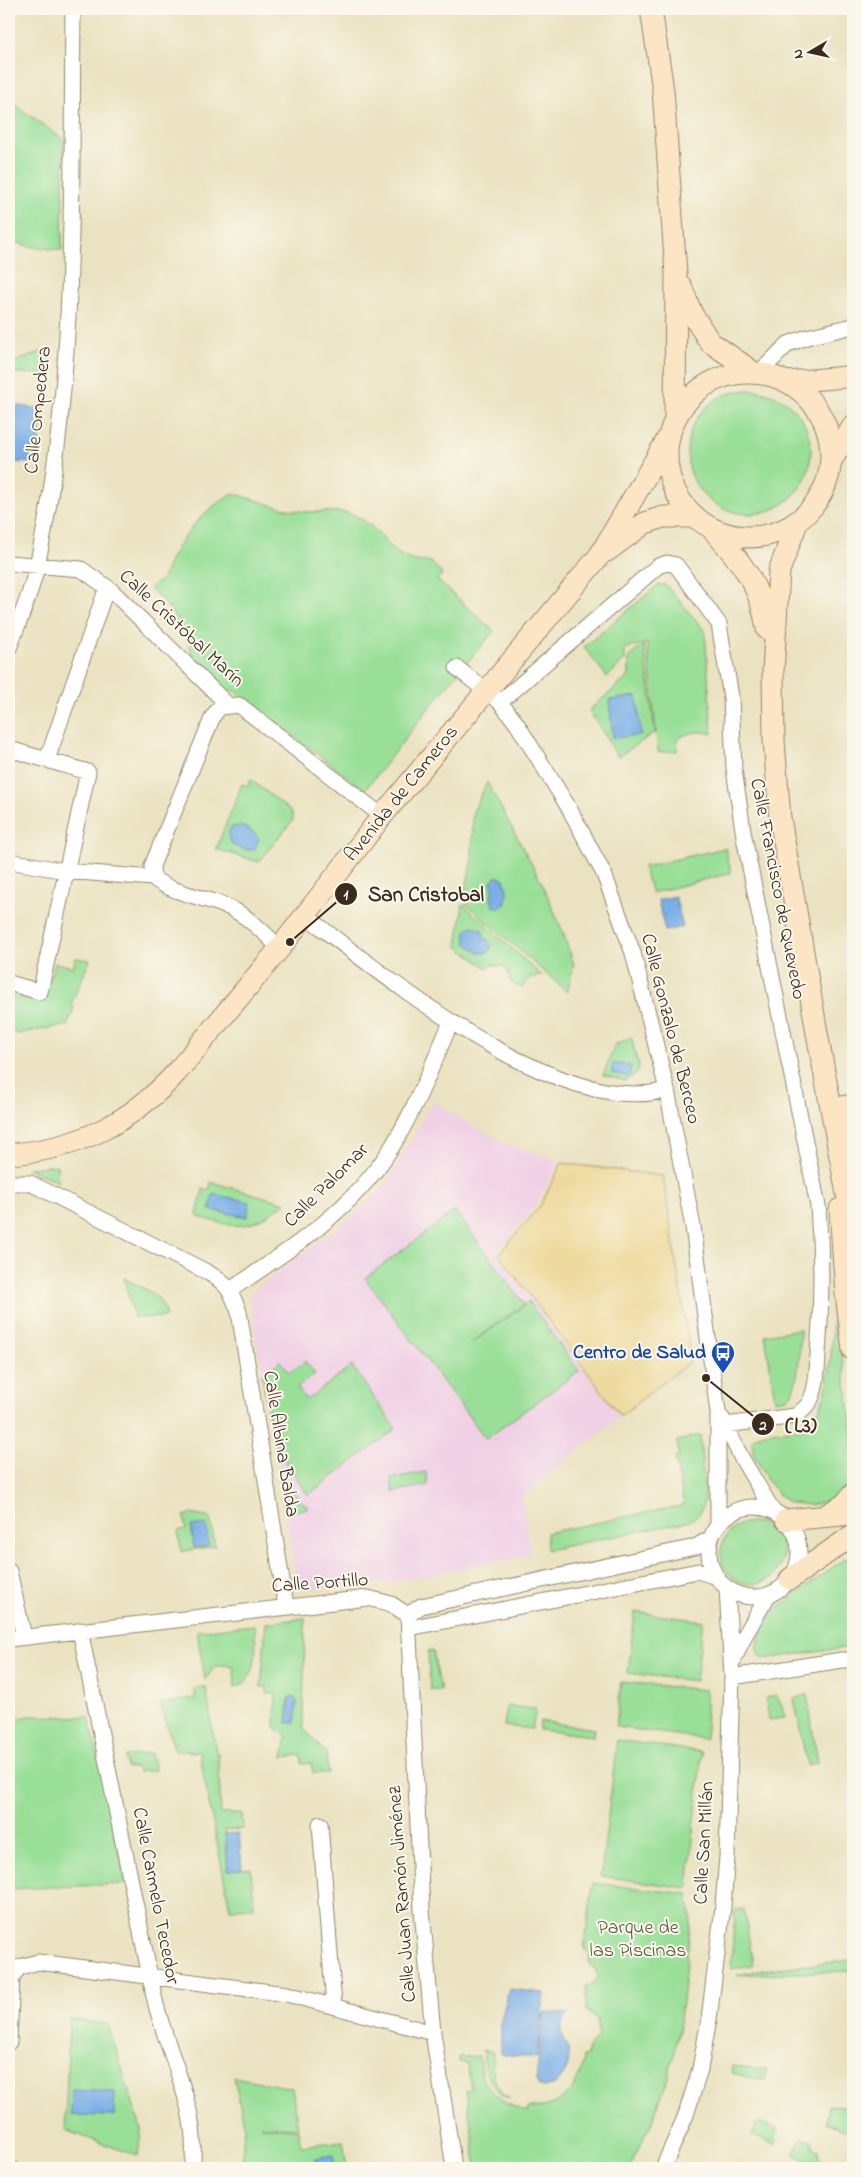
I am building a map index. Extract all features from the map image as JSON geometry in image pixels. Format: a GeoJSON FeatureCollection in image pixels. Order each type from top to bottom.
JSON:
{"type":"FeatureCollection","features":[{"type":"Feature","properties":{"kind":"main road"},"geometry":{"type":"LineString","coordinates":[[651,9],[662,90],[676,274],[671,429],[667,460],[670,481],[680,501],[694,517],[714,530],[735,537],[756,538],[778,533],[797,523],[815,506],[826,485],[831,461],[830,437],[821,415],[807,396],[787,382],[756,373],[710,342],[692,314],[676,274]]}},
{"type":"Feature","properties":{"kind":"main road"},"geometry":{"type":"LineString","coordinates":[[600,555],[688,399],[706,384],[729,375],[756,373]]}},
{"type":"Feature","properties":{"kind":"main road"},"geometry":{"type":"LineString","coordinates":[[787,382],[846,377],[853,373]]}},
{"type":"Feature","properties":{"kind":"main road"},"geometry":{"type":"LineString","coordinates":[[831,461],[853,426]]}},
{"type":"Feature","properties":{"kind":"main road"},"geometry":{"type":"LineString","coordinates":[[600,555],[645,524],[663,517],[694,517]]}},
{"type":"Feature","properties":{"kind":"main road"},"geometry":{"type":"LineString","coordinates":[[797,523],[780,571],[773,672],[774,740],[780,818],[853,1226]]}},
{"type":"Feature","properties":{"kind":"main road"},"geometry":{"type":"LineString","coordinates":[[714,530],[741,562],[764,604],[773,672]]}},
{"type":"Feature","properties":{"kind":"main road","name":"Avenida de Cameros"},"geometry":{"type":"LineString","coordinates":[[9,1154],[35,1152],[75,1142],[120,1122],[160,1091],[306,916],[382,816],[493,697],[600,555]]}},
{"type":"Feature","properties":{"kind":"main road"},"geometry":{"type":"LineString","coordinates":[[795,902],[825,1014],[853,1145]]}},
{"type":"Feature","properties":{"kind":"main road"},"geometry":{"type":"LineString","coordinates":[[817,1033],[818,1086],[842,1219],[846,1294],[853,1350]]}},
{"type":"Feature","properties":{"kind":"main road"},"geometry":{"type":"LineString","coordinates":[[823,1517],[845,1504],[853,1494]]}},
{"type":"Feature","properties":{"kind":"main road"},"geometry":{"type":"LineString","coordinates":[[780,1516],[823,1517],[853,1514]]}},
{"type":"Feature","properties":{"kind":"main road"},"geometry":{"type":"LineString","coordinates":[[790,1579],[848,1543]]}},
{"type":"Feature","properties":{"kind":"street","name":"Calle Ompedera"},"geometry":{"type":"LineString","coordinates":[[9,648],[37,567],[55,468],[64,384],[70,230],[73,9]]}},
{"type":"Feature","properties":{"kind":"street"},"geometry":{"type":"LineString","coordinates":[[756,373],[788,344],[807,337],[853,326]]}},
{"type":"Feature","properties":{"kind":"street","name":"Calle Cristóbal Marín"},"geometry":{"type":"LineString","coordinates":[[9,563],[37,567],[81,569],[107,587],[229,706],[239,705],[382,816]]}},
{"type":"Feature","properties":{"kind":"street","name":"Calle Francisco de Quevedo"},"geometry":{"type":"LineString","coordinates":[[493,697],[658,566],[667,563],[676,565],[718,624],[731,697],[734,769],[744,837],[818,1206],[822,1261],[822,1310],[816,1376],[810,1402],[803,1411],[794,1416],[760,1421],[722,1419]]}},
{"type":"Feature","properties":{"kind":"street"},"geometry":{"type":"LineString","coordinates":[[47,760],[107,587]]}},
{"type":"Feature","properties":{"kind":"street","name":"Calle Gonzalo de Berceo"},"geometry":{"type":"LineString","coordinates":[[458,668],[493,697],[517,724],[569,808],[604,874],[633,953],[667,1090],[693,1227],[722,1419],[714,1532]]}},
{"type":"Feature","properties":{"kind":"street"},"geometry":{"type":"LineString","coordinates":[[153,878],[152,866],[213,716],[220,707],[229,706]]}},
{"type":"Feature","properties":{"kind":"street"},"geometry":{"type":"LineString","coordinates":[[9,749],[88,772],[40,992],[9,983]]}},
{"type":"Feature","properties":{"kind":"street"},"geometry":{"type":"LineString","coordinates":[[9,861],[66,871],[153,878],[162,886],[197,895],[230,908],[260,929],[280,948]]}},
{"type":"Feature","properties":{"kind":"street"},"geometry":{"type":"LineString","coordinates":[[306,916],[451,1022],[521,1062],[566,1080],[616,1093],[650,1095],[667,1090]]}},
{"type":"Feature","properties":{"kind":"street","name":"Calle Palomar"},"geometry":{"type":"LineString","coordinates":[[230,1290],[295,1247],[322,1225],[359,1188],[389,1151],[406,1121],[451,1022]]}},
{"type":"Feature","properties":{"kind":"street"},"geometry":{"type":"LineString","coordinates":[[9,1183],[30,1183],[205,1271],[218,1278],[230,1290]]}},
{"type":"Feature","properties":{"kind":"street","name":"Calle Albina Balda"},"geometry":{"type":"LineString","coordinates":[[230,1290],[239,1312],[286,1606]]}},
{"type":"Feature","properties":{"kind":"street","name":"Calle Gonzalo de Berceo"},"geometry":{"type":"LineString","coordinates":[[722,1419],[741,1457],[780,1516]]}},
{"type":"Feature","properties":{"kind":"street"},"geometry":{"type":"LineString","coordinates":[[741,1457],[746,1431],[760,1421]]}},
{"type":"Feature","properties":{"kind":"street"},"geometry":{"type":"LineString","coordinates":[[758,1507],[780,1516],[798,1542],[796,1568],[790,1579],[781,1588],[769,1594],[748,1596],[698,1571],[408,1621],[421,1606],[695,1547],[714,1532],[729,1514],[743,1508],[758,1507]]}},
{"type":"Feature","properties":{"kind":"street"},"geometry":{"type":"LineString","coordinates":[[714,1532],[710,1558],[722,1582]]}},
{"type":"Feature","properties":{"kind":"street"},"geometry":{"type":"LineString","coordinates":[[9,1571],[16,1638]]}},
{"type":"Feature","properties":{"kind":"street","name":"Calle San Millán"},"geometry":{"type":"LineString","coordinates":[[663,2168],[686,2115],[700,2068],[709,2019],[727,1856],[732,1670],[722,1582]]}},
{"type":"Feature","properties":{"kind":"street","name":"Calle San Millán"},"geometry":{"type":"LineString","coordinates":[[732,1670],[745,1634],[769,1594]]}},
{"type":"Feature","properties":{"kind":"street","name":"Calle Portillo"},"geometry":{"type":"LineString","coordinates":[[16,1638],[286,1606],[373,1598],[390,1604],[408,1621]]}},
{"type":"Feature","properties":{"kind":"street","name":"Calle Juan Ramón Jiménez"},"geometry":{"type":"LineString","coordinates":[[408,1621],[422,1910],[433,2033],[454,2168]]}},
{"type":"Feature","properties":{"kind":"street","name":"Calle Carmelo Tecedor"},"geometry":{"type":"LineString","coordinates":[[80,1630],[155,1998],[193,2126],[195,2150],[192,2168]]}},
{"type":"Feature","properties":{"kind":"street"},"geometry":{"type":"LineString","coordinates":[[732,1670],[853,1660]]}},
{"type":"Feature","properties":{"kind":"street"},"geometry":{"type":"LineString","coordinates":[[320,1824],[334,2006]]}},
{"type":"Feature","properties":{"kind":"street"},"geometry":{"type":"LineString","coordinates":[[9,2042],[12,1976],[20,1967],[38,1962],[151,1975],[287,1994],[433,2033]]}},
{"type":"Feature","properties":{"kind":"shaded area"},"geometry":{"type":"Polygon","coordinates":[[[433,1101],[464,1121],[505,1143],[560,1161],[536,1205],[497,1253],[619,1417],[522,1497],[531,1555],[398,1581],[304,1590],[296,1581],[249,1294],[350,1218],[387,1183],[433,1101]]]}},
{"type":"Feature","properties":{"kind":"green space"},"geometry":{"type":"Polygon","coordinates":[[[9,100],[64,140],[62,250],[27,246],[9,237],[9,100]]]}},
{"type":"Feature","properties":{"kind":"green space"},"geometry":{"type":"Polygon","coordinates":[[[52,348],[51,374],[15,373],[12,363],[52,348]]]}},
{"type":"Feature","properties":{"kind":"green space"},"geometry":{"type":"Polygon","coordinates":[[[749,390],[773,395],[793,408],[806,428],[811,452],[806,476],[793,496],[773,509],[749,514],[725,509],[705,496],[692,476],[687,452],[692,428],[705,408],[725,395],[749,390]]]}},
{"type":"Feature","properties":{"kind":"green space"},"geometry":{"type":"Polygon","coordinates":[[[234,494],[292,510],[342,512],[360,518],[370,525],[398,553],[417,561],[431,562],[442,574],[437,580],[494,631],[432,704],[365,790],[234,691],[221,688],[210,680],[194,658],[186,636],[177,620],[149,588],[163,579],[173,554],[200,518],[222,500],[234,494]]]}},
{"type":"Feature","properties":{"kind":"green space"},"geometry":{"type":"Polygon","coordinates":[[[658,585],[666,585],[705,631],[712,734],[702,732],[690,733],[677,739],[677,751],[658,752],[647,643],[625,649],[625,660],[607,677],[584,647],[658,585]]]}},
{"type":"Feature","properties":{"kind":"green space"},"geometry":{"type":"Polygon","coordinates":[[[644,645],[655,732],[618,757],[589,710],[629,676],[629,657],[644,645]]]}},
{"type":"Feature","properties":{"kind":"green space"},"geometry":{"type":"Polygon","coordinates":[[[250,779],[292,812],[293,820],[259,862],[216,849],[242,784],[248,786],[250,779]]]}},
{"type":"Feature","properties":{"kind":"green space"},"geometry":{"type":"Polygon","coordinates":[[[487,782],[542,883],[562,930],[574,965],[567,992],[463,901],[472,860],[473,812],[487,782]]]}},
{"type":"Feature","properties":{"kind":"green space"},"geometry":{"type":"Polygon","coordinates":[[[725,848],[731,873],[652,893],[643,867],[725,848]]]}},
{"type":"Feature","properties":{"kind":"green space"},"geometry":{"type":"Polygon","coordinates":[[[463,904],[542,976],[530,977],[522,988],[510,982],[509,973],[503,966],[492,965],[487,968],[457,946],[463,904]]]}},
{"type":"Feature","properties":{"kind":"green space"},"geometry":{"type":"Polygon","coordinates":[[[76,958],[90,960],[71,1004],[74,1007],[68,1025],[16,1034],[9,1027],[9,987],[43,996],[55,963],[73,967],[76,958]]]}},
{"type":"Feature","properties":{"kind":"green space"},"geometry":{"type":"Polygon","coordinates":[[[631,1037],[639,1066],[637,1074],[625,1081],[603,1075],[615,1045],[631,1037]]]}},
{"type":"Feature","properties":{"kind":"green space"},"geometry":{"type":"Polygon","coordinates":[[[57,1165],[58,1182],[28,1168],[57,1165]]]}},
{"type":"Feature","properties":{"kind":"green space"},"geometry":{"type":"Polygon","coordinates":[[[211,1182],[286,1203],[253,1223],[245,1225],[226,1224],[199,1217],[197,1214],[203,1189],[209,1190],[211,1182]]]}},
{"type":"Feature","properties":{"kind":"green space"},"geometry":{"type":"Polygon","coordinates":[[[455,1211],[524,1304],[470,1344],[529,1302],[579,1371],[486,1439],[365,1278],[455,1211]]]}},
{"type":"Feature","properties":{"kind":"green space"},"geometry":{"type":"Polygon","coordinates":[[[124,1278],[157,1297],[161,1302],[166,1317],[134,1318],[124,1278]]]}},
{"type":"Feature","properties":{"kind":"green space"},"geometry":{"type":"Polygon","coordinates":[[[833,1310],[836,1311],[853,1436],[852,1483],[833,1499],[811,1505],[790,1503],[779,1495],[770,1484],[754,1455],[751,1441],[758,1435],[804,1426],[812,1420],[819,1410],[824,1398],[830,1368],[833,1310]]]}},
{"type":"Feature","properties":{"kind":"green space"},"geometry":{"type":"Polygon","coordinates":[[[800,1329],[795,1386],[787,1398],[775,1400],[765,1335],[800,1329]]]}},
{"type":"Feature","properties":{"kind":"green space"},"geometry":{"type":"Polygon","coordinates":[[[280,1361],[289,1373],[305,1361],[315,1374],[297,1387],[306,1400],[352,1366],[396,1429],[308,1495],[273,1442],[262,1375],[280,1361]]]}},
{"type":"Feature","properties":{"kind":"green space"},"geometry":{"type":"Polygon","coordinates":[[[700,1435],[705,1499],[700,1513],[690,1521],[547,1550],[546,1533],[684,1505],[675,1458],[679,1457],[677,1441],[700,1435]]]}},
{"type":"Feature","properties":{"kind":"green space"},"geometry":{"type":"Polygon","coordinates":[[[426,1472],[428,1485],[393,1492],[391,1478],[426,1472]]]}},
{"type":"Feature","properties":{"kind":"green space"},"geometry":{"type":"Polygon","coordinates":[[[288,1486],[308,1508],[285,1513],[282,1487],[288,1486]]]}},
{"type":"Feature","properties":{"kind":"green space"},"geometry":{"type":"Polygon","coordinates":[[[191,1514],[210,1518],[215,1546],[181,1552],[178,1531],[186,1530],[184,1516],[191,1514]]]}},
{"type":"Feature","properties":{"kind":"green space"},"geometry":{"type":"Polygon","coordinates":[[[746,1522],[758,1522],[774,1531],[781,1541],[783,1553],[781,1565],[774,1575],[758,1584],[746,1584],[735,1579],[726,1570],[721,1559],[721,1547],[726,1536],[735,1527],[746,1522]]]}},
{"type":"Feature","properties":{"kind":"green space"},"geometry":{"type":"Polygon","coordinates":[[[844,1559],[853,1559],[853,1647],[763,1659],[757,1649],[763,1623],[767,1616],[844,1559]]]}},
{"type":"Feature","properties":{"kind":"green space"},"geometry":{"type":"Polygon","coordinates":[[[635,1612],[703,1621],[696,1681],[628,1673],[635,1612]]]}},
{"type":"Feature","properties":{"kind":"green space"},"geometry":{"type":"Polygon","coordinates":[[[305,1618],[303,1728],[326,1753],[328,1773],[313,1773],[311,1763],[302,1763],[301,1755],[283,1757],[287,1737],[275,1727],[276,1694],[267,1694],[267,1687],[261,1687],[266,1623],[305,1618]]]}},
{"type":"Feature","properties":{"kind":"green space"},"geometry":{"type":"Polygon","coordinates":[[[255,1625],[255,1661],[249,1678],[235,1688],[234,1667],[229,1665],[215,1666],[205,1680],[197,1631],[255,1625]]]}},
{"type":"Feature","properties":{"kind":"green space"},"geometry":{"type":"Polygon","coordinates":[[[428,1651],[433,1651],[441,1691],[430,1690],[428,1651]]]}},
{"type":"Feature","properties":{"kind":"green space"},"geometry":{"type":"Polygon","coordinates":[[[621,1682],[706,1690],[706,1739],[616,1727],[621,1682]]]}},
{"type":"Feature","properties":{"kind":"green space"},"geometry":{"type":"Polygon","coordinates":[[[206,1687],[216,1752],[218,1753],[221,1814],[242,1813],[243,1829],[225,1830],[228,1870],[251,1868],[254,1908],[230,1909],[199,1752],[175,1751],[160,1704],[195,1698],[195,1689],[206,1687]]]}},
{"type":"Feature","properties":{"kind":"green space"},"geometry":{"type":"Polygon","coordinates":[[[807,1694],[818,1763],[807,1765],[794,1699],[807,1694]]]}},
{"type":"Feature","properties":{"kind":"green space"},"geometry":{"type":"Polygon","coordinates":[[[776,1695],[782,1706],[785,1718],[769,1720],[766,1698],[776,1695]]]}},
{"type":"Feature","properties":{"kind":"green space"},"geometry":{"type":"Polygon","coordinates":[[[507,1706],[536,1709],[532,1729],[504,1726],[507,1706]]]}},
{"type":"Feature","properties":{"kind":"green space"},"geometry":{"type":"Polygon","coordinates":[[[29,1716],[89,1717],[126,1884],[9,1889],[9,1721],[29,1716]]]}},
{"type":"Feature","properties":{"kind":"green space"},"geometry":{"type":"Polygon","coordinates":[[[540,1721],[594,1729],[593,1736],[539,1730],[540,1721]]]}},
{"type":"Feature","properties":{"kind":"green space"},"geometry":{"type":"Polygon","coordinates":[[[617,1740],[702,1752],[688,1888],[601,1876],[617,1740]]]}},
{"type":"Feature","properties":{"kind":"green space"},"geometry":{"type":"Polygon","coordinates":[[[151,1753],[155,1770],[138,1772],[137,1767],[127,1768],[125,1757],[151,1753]]]}},
{"type":"Feature","properties":{"kind":"green space","name":"Parque de las Piscinas"},"geometry":{"type":"Polygon","coordinates":[[[593,1883],[688,1894],[691,1919],[679,2029],[668,2078],[650,2127],[629,2168],[477,2168],[466,2090],[471,2089],[467,2063],[459,2062],[459,2057],[479,2056],[482,2078],[492,2092],[507,2104],[528,2112],[528,2108],[550,2105],[567,2094],[578,2078],[583,2056],[587,2056],[588,2048],[598,2037],[598,2021],[586,2010],[586,1986],[593,1985],[598,1977],[595,1969],[589,1964],[590,1952],[584,1950],[593,1883]]]}},
{"type":"Feature","properties":{"kind":"green space"},"geometry":{"type":"Polygon","coordinates":[[[744,1909],[753,1965],[731,1969],[735,1910],[744,1909]]]}},
{"type":"Feature","properties":{"kind":"green space"},"geometry":{"type":"Polygon","coordinates":[[[853,1960],[853,1971],[737,1975],[761,1970],[853,1960]]]}},
{"type":"Feature","properties":{"kind":"green space"},"geometry":{"type":"Polygon","coordinates":[[[69,2019],[108,2024],[141,2129],[138,2156],[65,2130],[69,2019]]]}},
{"type":"Feature","properties":{"kind":"green space"},"geometry":{"type":"Polygon","coordinates":[[[484,2050],[493,2052],[493,2072],[497,2084],[500,2090],[510,2099],[498,2091],[489,2079],[484,2065],[484,2050]]]}},
{"type":"Feature","properties":{"kind":"green space"},"geometry":{"type":"Polygon","coordinates":[[[733,2066],[767,2069],[765,2081],[732,2073],[733,2066]]]}},
{"type":"Feature","properties":{"kind":"green space"},"geometry":{"type":"Polygon","coordinates":[[[234,2077],[292,2088],[298,2128],[260,2126],[298,2130],[301,2146],[343,2141],[347,2168],[242,2168],[244,2124],[234,2077]]]}},
{"type":"Feature","properties":{"kind":"green space"},"geometry":{"type":"Polygon","coordinates":[[[829,2105],[853,2107],[853,2133],[826,2124],[829,2105]]]}},
{"type":"Feature","properties":{"kind":"green space"},"geometry":{"type":"Polygon","coordinates":[[[756,2123],[778,2128],[775,2144],[752,2136],[756,2123]]]}},
{"type":"Feature","properties":{"kind":"green space"},"geometry":{"type":"Polygon","coordinates":[[[801,2139],[812,2141],[814,2148],[819,2150],[819,2164],[793,2154],[801,2139]]]}},
{"type":"Feature","properties":{"kind":"sand"},"geometry":{"type":"Polygon","coordinates":[[[562,1163],[663,1176],[691,1361],[620,1416],[499,1254],[540,1206],[562,1163]]]}},
{"type":"Feature","properties":{"kind":"water"},"geometry":{"type":"Polygon","coordinates":[[[12,405],[43,409],[37,463],[9,462],[12,405]]]}},
{"type":"Feature","properties":{"kind":"water"},"geometry":{"type":"Polygon","coordinates":[[[637,696],[641,735],[613,738],[609,700],[637,696]]]}},
{"type":"Feature","properties":{"kind":"water"},"geometry":{"type":"Polygon","coordinates":[[[240,826],[251,830],[259,838],[255,850],[239,848],[231,842],[229,833],[231,827],[240,826]]]}},
{"type":"Feature","properties":{"kind":"water"},"geometry":{"type":"Polygon","coordinates":[[[496,876],[504,879],[507,890],[506,903],[500,908],[493,906],[491,897],[493,889],[491,882],[496,876]]]}},
{"type":"Feature","properties":{"kind":"water"},"geometry":{"type":"Polygon","coordinates":[[[675,896],[683,927],[665,931],[658,900],[675,896]]]}},
{"type":"Feature","properties":{"kind":"water"},"geometry":{"type":"Polygon","coordinates":[[[472,926],[482,930],[485,939],[489,941],[492,947],[487,953],[479,953],[467,944],[465,932],[472,926]]]}},
{"type":"Feature","properties":{"kind":"water"},"geometry":{"type":"Polygon","coordinates":[[[613,1063],[631,1066],[629,1077],[611,1073],[613,1063]]]}},
{"type":"Feature","properties":{"kind":"water"},"geometry":{"type":"Polygon","coordinates":[[[213,1194],[250,1202],[247,1217],[210,1210],[213,1194]]]}},
{"type":"Feature","properties":{"kind":"water"},"geometry":{"type":"Polygon","coordinates":[[[206,1524],[209,1545],[194,1548],[191,1526],[206,1524]]]}},
{"type":"Feature","properties":{"kind":"water"},"geometry":{"type":"Polygon","coordinates":[[[289,1697],[294,1697],[297,1702],[295,1723],[287,1723],[289,1697]]]}},
{"type":"Feature","properties":{"kind":"water"},"geometry":{"type":"Polygon","coordinates":[[[239,1833],[242,1869],[228,1870],[225,1834],[239,1833]]]}},
{"type":"Feature","properties":{"kind":"water"},"geometry":{"type":"Polygon","coordinates":[[[509,1989],[544,1993],[537,2058],[501,2054],[501,2020],[509,1989]]]}},
{"type":"Feature","properties":{"kind":"water"},"geometry":{"type":"Polygon","coordinates":[[[544,2012],[569,2014],[563,2022],[561,2031],[569,2055],[567,2068],[561,2079],[544,2088],[540,2087],[536,2080],[544,2012]]]}},
{"type":"Feature","properties":{"kind":"water"},"geometry":{"type":"Polygon","coordinates":[[[72,2090],[115,2092],[114,2116],[71,2115],[72,2090]]]}},
{"type":"Feature","properties":{"kind":"water"},"geometry":{"type":"Polygon","coordinates":[[[333,2155],[335,2168],[317,2168],[315,2158],[333,2155]]]}},
{"type":"Feature","properties":{"kind":"place","name":"San Cristobal"},"geometry":{"type":"Point","coordinates":[290,942]}},
{"type":"Feature","properties":{"kind":"place","name":"Centro de Salud"},"geometry":{"type":"Point","coordinates":[723,1374]}},
{"type":"Feature","properties":{"kind":"place","name":"(L3)"},"geometry":{"type":"Point","coordinates":[706,1378]}}]}
